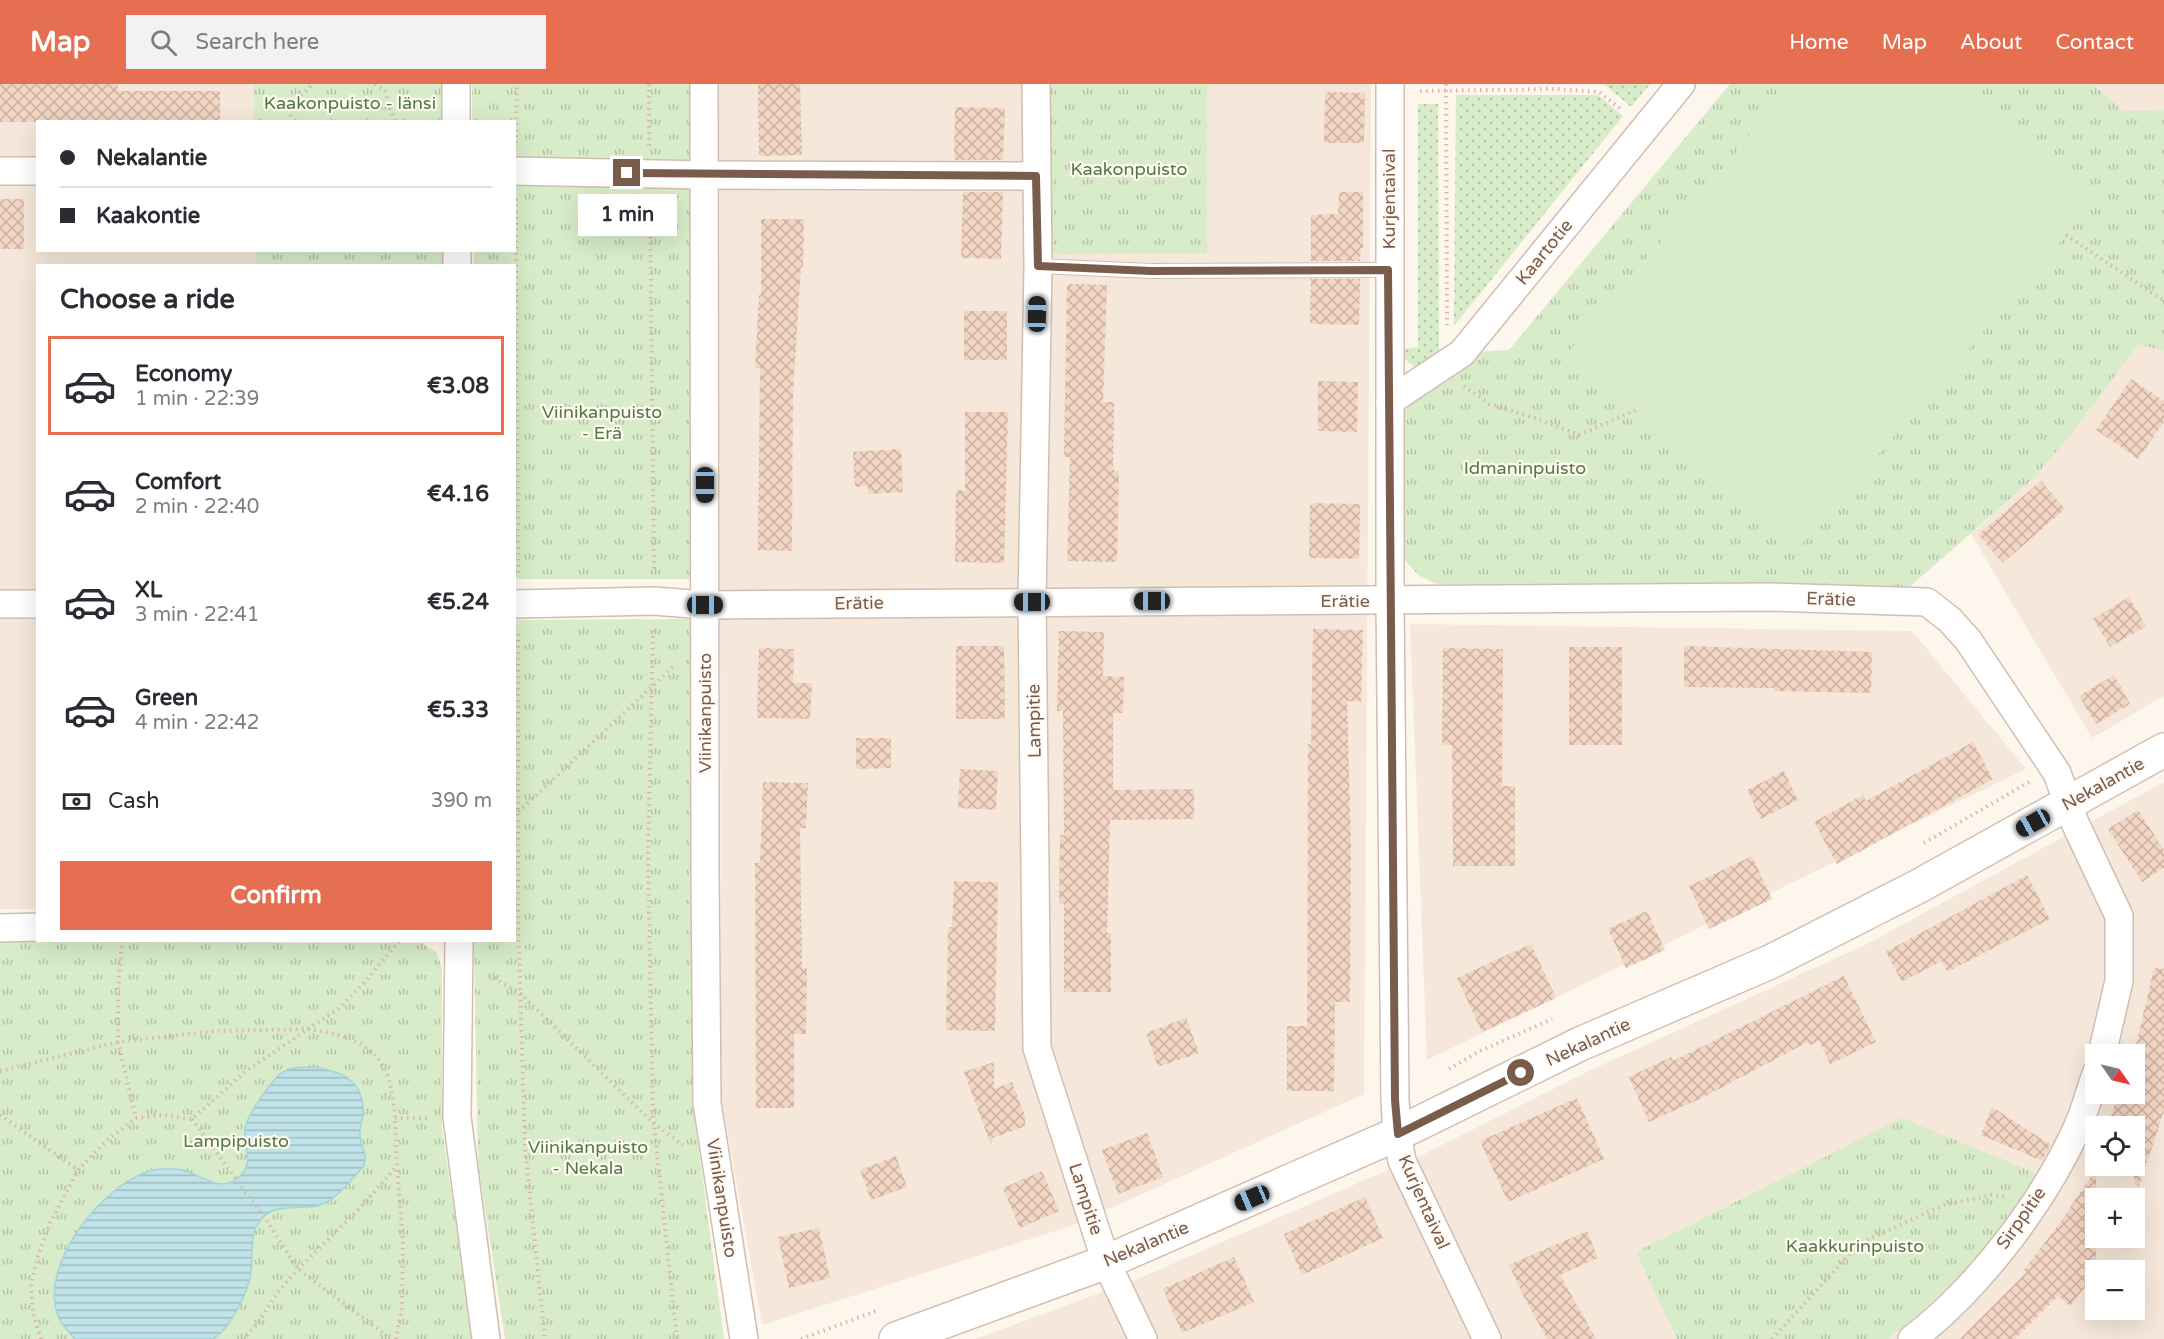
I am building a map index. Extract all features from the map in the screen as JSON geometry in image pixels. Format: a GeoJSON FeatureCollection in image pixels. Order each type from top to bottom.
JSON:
{"type":"FeatureCollection","features":[{"type":"Feature","properties":{"kind":"main road","name":"Nekalantie"},"geometry":{"type":"LineString","coordinates":[[896,1339],[1106,1262],[1398,1134],[1580,1044],[1770,962],[1919,886],[2164,750]]}},
{"type":"Feature","properties":{"kind":"street"},"geometry":{"type":"LineString","coordinates":[[456,84],[456,120]]}},
{"type":"Feature","properties":{"kind":"street","name":"Viinikanpuisto"},"geometry":{"type":"LineString","coordinates":[[704,84],[707,1103],[744,1339]]}},
{"type":"Feature","properties":{"kind":"street","name":"Lampitie"},"geometry":{"type":"LineString","coordinates":[[1036,84],[1038,266],[1032,602],[1037,1048],[1106,1262],[1143,1339]]}},
{"type":"Feature","properties":{"kind":"street","name":"Kaartotie"},"geometry":{"type":"LineString","coordinates":[[1390,401],[1462,353],[1681,84]]}},
{"type":"Feature","properties":{"kind":"street","name":"Kurjentaival"},"geometry":{"type":"LineString","coordinates":[[1390,88],[1388,270],[1395,1100],[1402,1161],[1487,1339]]}},
{"type":"Feature","properties":{"kind":"street"},"geometry":{"type":"LineString","coordinates":[[0,171],[36,171]]}},
{"type":"Feature","properties":{"kind":"street"},"geometry":{"type":"LineString","coordinates":[[516,171],[704,175],[1036,176]]}},
{"type":"Feature","properties":{"kind":"street","name":"Erätie"},"geometry":{"type":"LineString","coordinates":[[516,604],[654,601],[705,605],[1771,597],[1927,602],[1950,620],[1968,640],[2055,769],[2062,782],[2068,803]]}},
{"type":"Feature","properties":{"kind":"street"},"geometry":{"type":"LineString","coordinates":[[0,604],[36,604]]}},
{"type":"Feature","properties":{"kind":"street"},"geometry":{"type":"LineString","coordinates":[[2068,803],[2081,838],[2119,915],[2119,981],[2104,1044]]}},
{"type":"Feature","properties":{"kind":"street"},"geometry":{"type":"LineString","coordinates":[[0,928],[36,927]]}},
{"type":"Feature","properties":{"kind":"street"},"geometry":{"type":"LineString","coordinates":[[459,950],[457,1117],[486,1339]]}},
{"type":"Feature","properties":{"kind":"street","name":"Sirppitie"},"geometry":{"type":"LineString","coordinates":[[1912,1339],[1936,1321],[1974,1283],[2036,1202],[2078,1126],[2086,1104]]}},
{"type":"Feature","properties":{"kind":"lane"},"geometry":{"type":"LineString","coordinates":[[1038,266],[1151,271],[1388,270]]}},
{"type":"Feature","properties":{"kind":"path"},"geometry":{"type":"LineString","coordinates":[[289,120],[294,101],[313,84]]}},
{"type":"Feature","properties":{"kind":"path"},"geometry":{"type":"LineString","coordinates":[[375,84],[385,91],[394,120]]}},
{"type":"Feature","properties":{"kind":"path"},"geometry":{"type":"LineString","coordinates":[[516,128],[517,84]]}},
{"type":"Feature","properties":{"kind":"path"},"geometry":{"type":"LineString","coordinates":[[649,84],[654,601],[648,858],[654,1124],[677,1339]]}},
{"type":"Feature","properties":{"kind":"path"},"geometry":{"type":"LineString","coordinates":[[1445,87],[1447,329]]}},
{"type":"Feature","properties":{"kind":"path"},"geometry":{"type":"LineString","coordinates":[[1390,88],[1554,87],[1599,92],[1624,111]]}},
{"type":"Feature","properties":{"kind":"path"},"geometry":{"type":"LineString","coordinates":[[2066,235],[2164,301]]}},
{"type":"Feature","properties":{"kind":"path"},"geometry":{"type":"LineString","coordinates":[[1447,363],[1465,387],[1489,404],[1579,435],[1636,410]]}},
{"type":"Feature","properties":{"kind":"path"},"geometry":{"type":"LineString","coordinates":[[516,604],[517,814],[525,1148],[544,1339]]}},
{"type":"Feature","properties":{"kind":"path"},"geometry":{"type":"LineString","coordinates":[[517,814],[705,637]]}},
{"type":"Feature","properties":{"kind":"path"},"geometry":{"type":"LineString","coordinates":[[1923,844],[1961,820],[2055,769]]}},
{"type":"Feature","properties":{"kind":"path"},"geometry":{"type":"LineString","coordinates":[[122,942],[118,988],[118,1042],[136,1118]]}},
{"type":"Feature","properties":{"kind":"path"},"geometry":{"type":"LineString","coordinates":[[192,1119],[246,1071],[339,1008],[365,982],[398,942]]}},
{"type":"Feature","properties":{"kind":"path"},"geometry":{"type":"LineString","coordinates":[[459,950],[484,972],[521,994],[654,1124],[676,1141],[716,1161]]}},
{"type":"Feature","properties":{"kind":"path"},"geometry":{"type":"LineString","coordinates":[[1447,1070],[1478,1052],[1557,1017]]}},
{"type":"Feature","properties":{"kind":"path"},"geometry":{"type":"LineString","coordinates":[[0,1071],[118,1042],[215,1031],[308,1029],[334,1033],[358,1042],[378,1057],[388,1075],[393,1096],[403,1241],[402,1307],[396,1339]]}},
{"type":"Feature","properties":{"kind":"path"},"geometry":{"type":"LineString","coordinates":[[0,1115],[78,1170]]}},
{"type":"Feature","properties":{"kind":"path"},"geometry":{"type":"LineString","coordinates":[[41,1339],[33,1314],[31,1285],[38,1256],[50,1223],[78,1170],[106,1141],[136,1118],[164,1115],[192,1119],[267,1221],[298,1269],[391,1339]]}},
{"type":"Feature","properties":{"kind":"path"},"geometry":{"type":"LineString","coordinates":[[243,1339],[298,1269],[358,1210],[397,1166]]}},
{"type":"Feature","properties":{"kind":"path"},"geometry":{"type":"LineString","coordinates":[[1772,1339],[1860,1244],[1944,1205],[1992,1195],[2036,1202]]}},
{"type":"Feature","properties":{"kind":"path"},"geometry":{"type":"LineString","coordinates":[[801,1339],[879,1310]]}},
{"type":"Feature","properties":{"kind":"shaded area"},"geometry":{"type":"Polygon","coordinates":[[[0,84],[254,84],[254,120],[36,120],[36,252],[256,252],[255,264],[36,264],[36,909],[0,909],[0,84]]]}},
{"type":"Feature","properties":{"kind":"shaded area"},"geometry":{"type":"Polygon","coordinates":[[[719,84],[1371,84],[1364,1094],[1071,1226],[762,1325],[721,1097],[719,84]]]}},
{"type":"Feature","properties":{"kind":"shaded area"},"geometry":{"type":"Polygon","coordinates":[[[2093,84],[2164,84],[2164,110],[2123,111],[2093,84]]]}},
{"type":"Feature","properties":{"kind":"shaded area"},"geometry":{"type":"Polygon","coordinates":[[[2139,344],[2164,351],[2164,696],[2092,738],[1971,534],[2032,480],[2066,441],[2139,344]]]}},
{"type":"Feature","properties":{"kind":"shaded area"},"geometry":{"type":"Polygon","coordinates":[[[1410,624],[1912,631],[2026,769],[1427,1060],[1410,624]]]}},
{"type":"Feature","properties":{"kind":"shaded area"},"geometry":{"type":"Polygon","coordinates":[[[2164,782],[2164,1339],[975,1339],[1135,1280],[1420,1156],[1593,1069],[1867,944],[2164,782]]]}},
{"type":"Feature","properties":{"kind":"green space","name":"Kaakonpuisto - länsi"},"geometry":{"type":"Polygon","coordinates":[[[254,84],[447,84],[447,120],[254,120],[254,84]]]}},
{"type":"Feature","properties":{"kind":"green space"},"geometry":{"type":"Polygon","coordinates":[[[472,84],[689,84],[689,160],[516,160],[516,120],[472,120],[472,84]]]}},
{"type":"Feature","properties":{"kind":"green space","name":"Kaakonpuisto"},"geometry":{"type":"Polygon","coordinates":[[[1050,84],[1207,84],[1207,253],[1050,254],[1050,84]]]}},
{"type":"Feature","properties":{"kind":"green space"},"geometry":{"type":"Polygon","coordinates":[[[1604,84],[1650,84],[1631,107],[1604,84]]]}},
{"type":"Feature","properties":{"kind":"green space","name":"Idmaninpuisto"},"geometry":{"type":"Polygon","coordinates":[[[1730,84],[1794,84],[1568,353],[2098,197],[1965,84],[2093,84],[2123,111],[2164,110],[2164,351],[2139,344],[2066,441],[2032,480],[1907,589],[1775,583],[1437,584],[1418,575],[1404,559],[1400,536],[1400,420],[1408,404],[1450,379],[1476,352],[1509,350],[1730,84]]]}},
{"type":"Feature","properties":{"kind":"green space"},"geometry":{"type":"Polygon","coordinates":[[[1794,84],[1965,84],[2098,197],[1799,547],[1568,353],[1794,84]]]}},
{"type":"Feature","properties":{"kind":"green space"},"geometry":{"type":"Polygon","coordinates":[[[1456,95],[1598,95],[1623,116],[1454,326],[1456,95]]]}},
{"type":"Feature","properties":{"kind":"green space"},"geometry":{"type":"Polygon","coordinates":[[[1418,104],[1438,104],[1439,357],[1421,368],[1408,362],[1402,349],[1418,347],[1418,104]]]}},
{"type":"Feature","properties":{"kind":"green space","name":"Viinikanpuisto - Erä"},"geometry":{"type":"Polygon","coordinates":[[[516,185],[690,185],[690,579],[516,579],[516,264],[474,264],[474,252],[516,252],[516,185]]]}},
{"type":"Feature","properties":{"kind":"green space"},"geometry":{"type":"Polygon","coordinates":[[[256,252],[446,252],[446,264],[255,264],[256,252]]]}},
{"type":"Feature","properties":{"kind":"green space","name":"Viinikanpuisto - Nekala"},"geometry":{"type":"Polygon","coordinates":[[[695,619],[690,865],[694,1114],[724,1339],[505,1339],[478,1163],[474,942],[516,942],[516,620],[695,619]]]}},
{"type":"Feature","properties":{"kind":"green space","name":"Lampipuisto"},"geometry":{"type":"Polygon","coordinates":[[[0,942],[422,943],[437,953],[442,969],[442,1129],[473,1339],[0,1339],[0,942]]]}},
{"type":"Feature","properties":{"kind":"green space","name":"Kaakkurinpuisto"},"geometry":{"type":"Polygon","coordinates":[[[1902,1118],[2040,1175],[2016,1209],[1964,1272],[1888,1339],[1677,1339],[1636,1252],[1902,1118]]]}},
{"type":"Feature","properties":{"kind":"water"},"geometry":{"type":"Polygon","coordinates":[[[314,1067],[342,1075],[355,1084],[359,1091],[363,1112],[360,1136],[365,1163],[346,1186],[327,1202],[318,1206],[279,1209],[262,1218],[254,1232],[251,1273],[246,1291],[232,1319],[220,1334],[213,1339],[75,1339],[59,1318],[54,1298],[57,1275],[65,1253],[78,1230],[94,1210],[113,1192],[132,1179],[154,1170],[182,1170],[220,1184],[233,1181],[240,1176],[247,1165],[245,1128],[261,1098],[283,1072],[294,1068],[314,1067]]]}},
{"type":"Feature","properties":{"kind":"building"},"geometry":{"type":"Polygon","coordinates":[[[0,84],[118,84],[118,91],[220,91],[220,120],[0,122],[0,84]]]}},
{"type":"Feature","properties":{"kind":"building"},"geometry":{"type":"Polygon","coordinates":[[[758,84],[800,84],[802,155],[759,156],[758,84]]]}},
{"type":"Feature","properties":{"kind":"building"},"geometry":{"type":"Polygon","coordinates":[[[1325,92],[1365,93],[1364,143],[1324,143],[1325,92]]]}},
{"type":"Feature","properties":{"kind":"building"},"geometry":{"type":"Polygon","coordinates":[[[955,107],[1005,108],[1003,160],[954,160],[955,107]]]}},
{"type":"Feature","properties":{"kind":"building"},"geometry":{"type":"Polygon","coordinates":[[[963,192],[1003,192],[1001,259],[961,258],[963,192]]]}},
{"type":"Feature","properties":{"kind":"building"},"geometry":{"type":"Polygon","coordinates":[[[1339,192],[1363,192],[1363,248],[1361,248],[1360,261],[1311,261],[1311,215],[1338,214],[1339,192]]]}},
{"type":"Feature","properties":{"kind":"building"},"geometry":{"type":"Polygon","coordinates":[[[0,199],[24,199],[24,249],[0,249],[0,199]]]}},
{"type":"Feature","properties":{"kind":"building"},"geometry":{"type":"Polygon","coordinates":[[[761,219],[804,219],[803,267],[801,267],[793,392],[792,551],[758,550],[760,368],[755,368],[759,295],[761,295],[761,219]]]}},
{"type":"Feature","properties":{"kind":"building"},"geometry":{"type":"Polygon","coordinates":[[[1311,279],[1360,279],[1359,325],[1310,324],[1311,279]]]}},
{"type":"Feature","properties":{"kind":"building"},"geometry":{"type":"Polygon","coordinates":[[[1067,284],[1107,285],[1103,402],[1114,402],[1113,470],[1119,471],[1117,562],[1067,561],[1070,457],[1064,457],[1067,284]]]}},
{"type":"Feature","properties":{"kind":"building"},"geometry":{"type":"Polygon","coordinates":[[[964,311],[1007,311],[1007,360],[964,360],[964,311]]]}},
{"type":"Feature","properties":{"kind":"building"},"geometry":{"type":"Polygon","coordinates":[[[2131,379],[2164,401],[2164,422],[2138,459],[2096,430],[2131,379]]]}},
{"type":"Feature","properties":{"kind":"building"},"geometry":{"type":"Polygon","coordinates":[[[1318,381],[1358,382],[1357,432],[1318,431],[1318,381]]]}},
{"type":"Feature","properties":{"kind":"building"},"geometry":{"type":"Polygon","coordinates":[[[965,412],[1008,412],[1004,563],[955,562],[956,490],[965,491],[965,412]]]}},
{"type":"Feature","properties":{"kind":"building"},"geometry":{"type":"Polygon","coordinates":[[[901,450],[903,492],[868,494],[868,486],[855,487],[853,452],[901,450]]]}},
{"type":"Feature","properties":{"kind":"building"},"geometry":{"type":"Polygon","coordinates":[[[2041,481],[2065,509],[2003,563],[1978,535],[2041,481]]]}},
{"type":"Feature","properties":{"kind":"building"},"geometry":{"type":"Polygon","coordinates":[[[1310,503],[1360,504],[1359,559],[1309,558],[1310,503]]]}},
{"type":"Feature","properties":{"kind":"building"},"geometry":{"type":"Polygon","coordinates":[[[2129,597],[2146,626],[2110,647],[2093,619],[2129,597]]]}},
{"type":"Feature","properties":{"kind":"building"},"geometry":{"type":"Polygon","coordinates":[[[1313,629],[1363,630],[1361,702],[1347,701],[1351,847],[1350,1002],[1335,1002],[1334,1091],[1287,1091],[1287,1026],[1307,1026],[1308,744],[1311,744],[1313,629]]]}},
{"type":"Feature","properties":{"kind":"building"},"geometry":{"type":"Polygon","coordinates":[[[1059,631],[1104,632],[1103,676],[1124,677],[1123,713],[1113,713],[1113,790],[1194,789],[1194,819],[1110,820],[1107,933],[1111,933],[1111,992],[1064,992],[1064,904],[1059,903],[1060,835],[1064,835],[1063,711],[1057,711],[1059,631]]]}},
{"type":"Feature","properties":{"kind":"building"},"geometry":{"type":"Polygon","coordinates":[[[956,646],[1004,646],[1005,719],[956,719],[956,646]]]}},
{"type":"Feature","properties":{"kind":"building"},"geometry":{"type":"Polygon","coordinates":[[[1684,646],[1872,652],[1871,693],[1774,691],[1774,688],[1684,687],[1684,646]]]}},
{"type":"Feature","properties":{"kind":"building"},"geometry":{"type":"Polygon","coordinates":[[[1569,647],[1622,647],[1622,745],[1569,745],[1569,647]]]}},
{"type":"Feature","properties":{"kind":"building"},"geometry":{"type":"Polygon","coordinates":[[[759,648],[794,649],[793,683],[812,683],[810,719],[757,718],[759,648]]]}},
{"type":"Feature","properties":{"kind":"building"},"geometry":{"type":"Polygon","coordinates":[[[1443,648],[1503,649],[1502,786],[1515,786],[1515,866],[1453,866],[1452,745],[1442,745],[1443,648]]]}},
{"type":"Feature","properties":{"kind":"building"},"geometry":{"type":"Polygon","coordinates":[[[2114,675],[2130,704],[2096,724],[2079,696],[2114,675]]]}},
{"type":"Feature","properties":{"kind":"building"},"geometry":{"type":"Polygon","coordinates":[[[856,738],[891,738],[891,768],[856,769],[856,738]]]}},
{"type":"Feature","properties":{"kind":"building"},"geometry":{"type":"Polygon","coordinates":[[[1973,742],[1993,779],[1837,864],[1814,822],[1863,795],[1866,801],[1973,742]]]}},
{"type":"Feature","properties":{"kind":"building"},"geometry":{"type":"Polygon","coordinates":[[[960,769],[998,771],[996,810],[958,808],[960,769]]]}},
{"type":"Feature","properties":{"kind":"building"},"geometry":{"type":"Polygon","coordinates":[[[1784,771],[1798,800],[1761,819],[1747,790],[1784,771]]]}},
{"type":"Feature","properties":{"kind":"building"},"geometry":{"type":"Polygon","coordinates":[[[763,782],[808,783],[806,828],[800,828],[802,968],[807,968],[806,1034],[794,1034],[794,1108],[756,1108],[755,863],[760,863],[763,782]]]}},
{"type":"Feature","properties":{"kind":"building"},"geometry":{"type":"Polygon","coordinates":[[[2138,810],[2164,850],[2164,868],[2142,882],[2108,829],[2138,810]]]}},
{"type":"Feature","properties":{"kind":"building"},"geometry":{"type":"Polygon","coordinates":[[[1752,856],[1772,899],[1709,929],[1689,886],[1752,856]]]}},
{"type":"Feature","properties":{"kind":"building"},"geometry":{"type":"Polygon","coordinates":[[[2027,875],[2050,919],[1947,972],[1942,961],[1902,982],[1886,952],[2027,875]]]}},
{"type":"Feature","properties":{"kind":"building"},"geometry":{"type":"Polygon","coordinates":[[[954,881],[998,882],[995,1031],[946,1030],[948,927],[952,927],[954,881]]]}},
{"type":"Feature","properties":{"kind":"building"},"geometry":{"type":"Polygon","coordinates":[[[1647,911],[1665,950],[1626,968],[1608,929],[1647,911]]]}},
{"type":"Feature","properties":{"kind":"building"},"geometry":{"type":"Polygon","coordinates":[[[1531,944],[1556,998],[1482,1032],[1457,978],[1531,944]]]}},
{"type":"Feature","properties":{"kind":"building"},"geometry":{"type":"Polygon","coordinates":[[[2154,968],[2164,969],[2164,1111],[2145,1168],[2145,1116],[2111,1116],[2115,1104],[2145,1104],[2145,1044],[2136,1044],[2154,968]]]}},
{"type":"Feature","properties":{"kind":"building"},"geometry":{"type":"Polygon","coordinates":[[[1844,976],[1876,1042],[1830,1064],[1819,1041],[1810,1045],[1808,1042],[1702,1098],[1649,1122],[1629,1077],[1671,1057],[1673,1061],[1844,976]]]}},
{"type":"Feature","properties":{"kind":"building"},"geometry":{"type":"Polygon","coordinates":[[[1186,1018],[1199,1053],[1158,1067],[1146,1033],[1186,1018]]]}},
{"type":"Feature","properties":{"kind":"building"},"geometry":{"type":"Polygon","coordinates":[[[994,1062],[994,1089],[1012,1082],[1025,1116],[1025,1126],[993,1138],[991,1145],[964,1072],[994,1062]]]}},
{"type":"Feature","properties":{"kind":"building"},"geometry":{"type":"Polygon","coordinates":[[[1577,1098],[1604,1159],[1508,1202],[1480,1141],[1577,1098]]]}},
{"type":"Feature","properties":{"kind":"building"},"geometry":{"type":"Polygon","coordinates":[[[1992,1107],[2051,1145],[2042,1161],[1981,1135],[1992,1107]]]}},
{"type":"Feature","properties":{"kind":"building"},"geometry":{"type":"Polygon","coordinates":[[[1147,1133],[1163,1177],[1118,1194],[1102,1150],[1147,1133]]]}},
{"type":"Feature","properties":{"kind":"building"},"geometry":{"type":"Polygon","coordinates":[[[896,1156],[907,1187],[871,1200],[860,1170],[896,1156]]]}},
{"type":"Feature","properties":{"kind":"building"},"geometry":{"type":"Polygon","coordinates":[[[1042,1171],[1059,1211],[1020,1228],[1003,1188],[1042,1171]]]}},
{"type":"Feature","properties":{"kind":"building"},"geometry":{"type":"Polygon","coordinates":[[[2091,1176],[2096,1176],[2096,1188],[2085,1188],[2085,1248],[2096,1248],[2096,1260],[2085,1260],[2085,1287],[2070,1306],[2058,1296],[2015,1339],[1960,1339],[2027,1272],[2024,1270],[2091,1176]]]}},
{"type":"Feature","properties":{"kind":"building"},"geometry":{"type":"Polygon","coordinates":[[[2134,1176],[2142,1176],[2139,1186],[2134,1185],[2134,1176]]]}},
{"type":"Feature","properties":{"kind":"building"},"geometry":{"type":"Polygon","coordinates":[[[1365,1197],[1383,1238],[1302,1275],[1284,1234],[1365,1197]]]}},
{"type":"Feature","properties":{"kind":"building"},"geometry":{"type":"Polygon","coordinates":[[[819,1228],[830,1278],[789,1288],[778,1237],[819,1228]]]}},
{"type":"Feature","properties":{"kind":"building"},"geometry":{"type":"Polygon","coordinates":[[[1587,1231],[1598,1258],[1560,1275],[1596,1339],[1547,1339],[1509,1265],[1587,1231]]]}},
{"type":"Feature","properties":{"kind":"building"},"geometry":{"type":"Polygon","coordinates":[[[1234,1257],[1254,1302],[1182,1333],[1163,1289],[1234,1257]]]}},
{"type":"Feature","properties":{"kind":"route"},"geometry":{"type":"LineString","coordinates":[[627,173],[1036,176],[1038,266],[1151,271],[1388,270],[1391,776],[1395,1100],[1398,1134],[1521,1073]]}}]}
